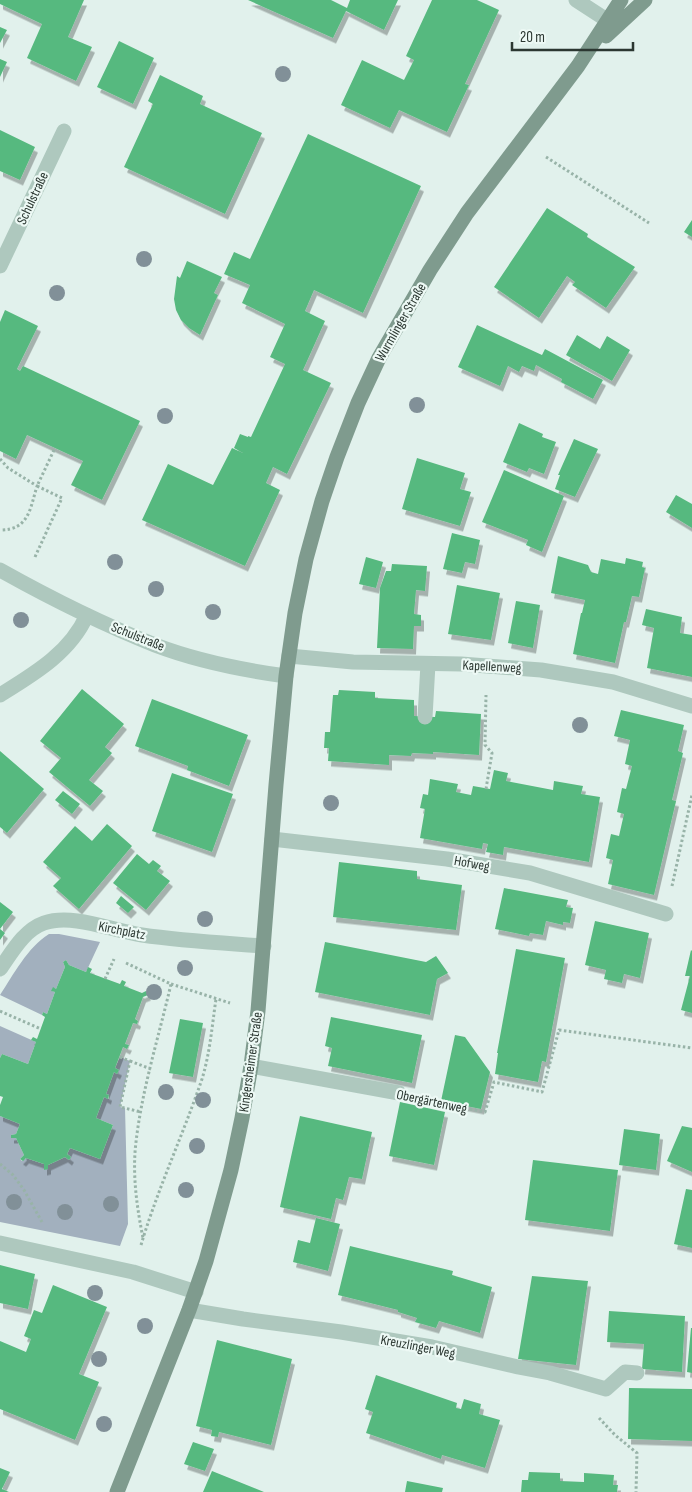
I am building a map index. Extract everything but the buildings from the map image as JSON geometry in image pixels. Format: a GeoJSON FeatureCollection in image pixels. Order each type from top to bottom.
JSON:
{"type":"FeatureCollection","features":[{"type":"Feature","properties":{"kind":"main road","name":"Wurmlinger Straße"},"geometry":{"type":"LineString","coordinates":[[612,23],[621,0]]}},
{"type":"Feature","properties":{"kind":"main road","name":"Wurmlinger Straße"},"geometry":{"type":"LineString","coordinates":[[295,613],[306,559],[322,501],[358,403],[378,358],[435,261],[520,140],[612,23],[645,0]]}},
{"type":"Feature","properties":{"kind":"main road","name":"Kingersheimer Straße"},"geometry":{"type":"LineString","coordinates":[[117,1492],[196,1292],[231,1170],[251,1066],[258,1011],[286,676],[295,613]]}},
{"type":"Feature","properties":{"kind":"street"},"geometry":{"type":"LineString","coordinates":[[576,0],[612,23]]}},
{"type":"Feature","properties":{"kind":"street","name":"Schulstraße"},"geometry":{"type":"LineString","coordinates":[[0,266],[64,131]]}},
{"type":"Feature","properties":{"kind":"street","name":"Schulstraße"},"geometry":{"type":"LineString","coordinates":[[0,570],[87,615],[156,645],[208,661],[286,676]]}},
{"type":"Feature","properties":{"kind":"street"},"geometry":{"type":"LineString","coordinates":[[0,695],[44,667],[61,652],[83,625],[87,615]]}},
{"type":"Feature","properties":{"kind":"street","name":"Kapellenweg"},"geometry":{"type":"LineString","coordinates":[[289,656],[352,662],[487,666],[541,670],[613,682],[692,706]]}},
{"type":"Feature","properties":{"kind":"street"},"geometry":{"type":"LineString","coordinates":[[425,716],[428,664]]}},
{"type":"Feature","properties":{"kind":"street","name":"Hofweg"},"geometry":{"type":"LineString","coordinates":[[272,839],[447,859],[530,874],[666,914]]}},
{"type":"Feature","properties":{"kind":"street","name":"Kirchplatz"},"geometry":{"type":"LineString","coordinates":[[0,969],[22,938],[35,927],[46,922],[59,920],[143,936],[264,946]]}},
{"type":"Feature","properties":{"kind":"street","name":"Obergärtenweg"},"geometry":{"type":"LineString","coordinates":[[251,1066],[398,1093]]}},
{"type":"Feature","properties":{"kind":"street"},"geometry":{"type":"LineString","coordinates":[[0,1242],[133,1272],[196,1292]]}},
{"type":"Feature","properties":{"kind":"street","name":"Kreuzlinger Weg"},"geometry":{"type":"LineString","coordinates":[[189,1310],[243,1320],[415,1344],[518,1367],[550,1372],[606,1389]]}},
{"type":"Feature","properties":{"kind":"street"},"geometry":{"type":"LineString","coordinates":[[606,1389],[624,1372],[637,1373]]}},
{"type":"Feature","properties":{"kind":"path"},"geometry":{"type":"LineString","coordinates":[[520,140],[649,223]]}},
{"type":"Feature","properties":{"kind":"path"},"geometry":{"type":"LineString","coordinates":[[0,530],[10,530],[22,524],[30,514],[37,486],[55,448]]}},
{"type":"Feature","properties":{"kind":"path"},"geometry":{"type":"LineString","coordinates":[[0,459],[8,468],[37,486],[62,498],[23,583]]}},
{"type":"Feature","properties":{"kind":"path"},"geometry":{"type":"LineString","coordinates":[[486,788],[492,753],[485,745],[487,666]]}},
{"type":"Feature","properties":{"kind":"path"},"geometry":{"type":"LineString","coordinates":[[666,914],[692,795]]}},
{"type":"Feature","properties":{"kind":"path"},"geometry":{"type":"LineString","coordinates":[[114,958],[171,984],[258,1011]]}},
{"type":"Feature","properties":{"kind":"path"},"geometry":{"type":"LineString","coordinates":[[105,979],[111,964]]}},
{"type":"Feature","properties":{"kind":"path"},"geometry":{"type":"LineString","coordinates":[[143,1238],[138,1213],[135,1170],[136,1144],[141,1112],[171,984]]}},
{"type":"Feature","properties":{"kind":"path"},"geometry":{"type":"LineString","coordinates":[[133,1272],[170,1162],[202,1078],[216,999]]}},
{"type":"Feature","properties":{"kind":"path"},"geometry":{"type":"LineString","coordinates":[[0,1011],[41,1029]]}},
{"type":"Feature","properties":{"kind":"path","name":"Obergärtenweg"},"geometry":{"type":"LineString","coordinates":[[398,1093],[485,1112],[494,1082],[542,1092],[559,1030],[692,1048]]}},
{"type":"Feature","properties":{"kind":"path"},"geometry":{"type":"LineString","coordinates":[[120,1057],[151,1069]]}},
{"type":"Feature","properties":{"kind":"path"},"geometry":{"type":"LineString","coordinates":[[130,1061],[120,1107],[141,1112]]}},
{"type":"Feature","properties":{"kind":"path"},"geometry":{"type":"LineString","coordinates":[[0,1164],[24,1190],[42,1223]]}},
{"type":"Feature","properties":{"kind":"path"},"geometry":{"type":"LineString","coordinates":[[606,1389],[599,1417],[615,1435],[638,1453],[636,1492]]}},
{"type":"Feature","properties":{"kind":"shaded area"},"geometry":{"type":"Polygon","coordinates":[[[49,934],[59,934],[100,942],[86,972],[69,965],[66,960],[63,962],[65,967],[56,989],[53,988],[52,991],[55,992],[47,1014],[43,1012],[42,1015],[0,995],[34,946],[49,934]]]}},
{"type":"Feature","properties":{"kind":"shaded area"},"geometry":{"type":"Polygon","coordinates":[[[0,1026],[36,1042],[28,1064],[2,1054],[0,1058],[0,1026]]]}},
{"type":"Feature","properties":{"kind":"shaded area"},"geometry":{"type":"Polygon","coordinates":[[[120,1057],[130,1061],[120,1107],[125,1108],[128,1224],[120,1246],[0,1222],[0,1116],[20,1124],[16,1134],[11,1135],[11,1137],[16,1138],[24,1155],[20,1159],[22,1161],[26,1158],[44,1164],[44,1169],[47,1169],[48,1165],[65,1157],[69,1160],[71,1157],[67,1154],[70,1148],[100,1159],[113,1125],[96,1118],[104,1097],[109,1099],[109,1095],[106,1094],[114,1072],[117,1074],[119,1070],[115,1068],[120,1057]]]}}]}
